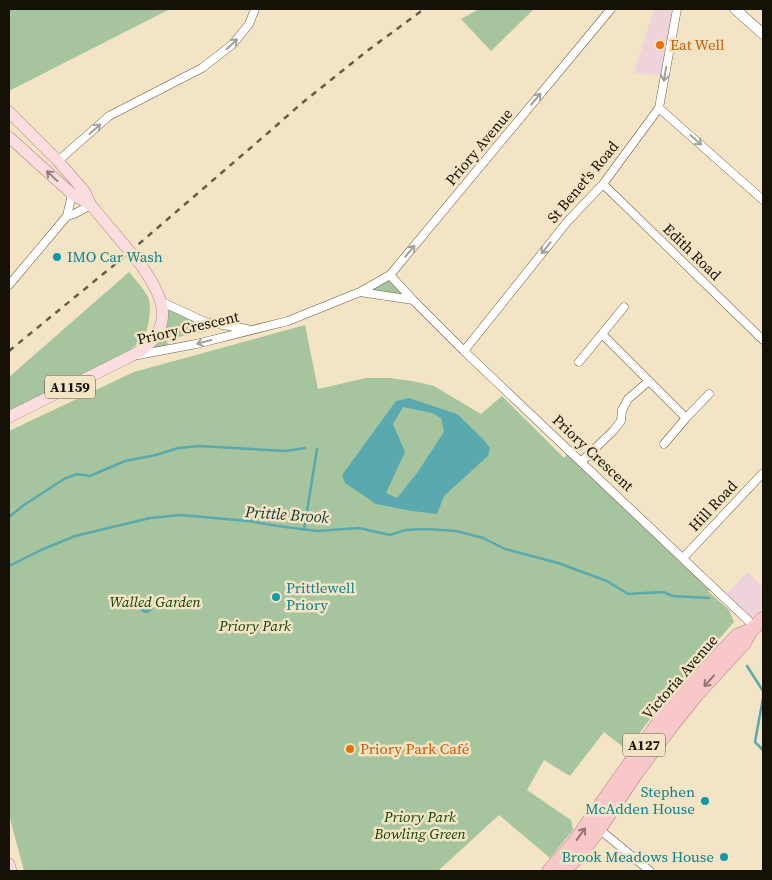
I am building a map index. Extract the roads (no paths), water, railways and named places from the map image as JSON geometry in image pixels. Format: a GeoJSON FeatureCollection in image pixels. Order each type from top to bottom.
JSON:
{"type":"FeatureCollection","features":[{"type":"Feature","properties":{"kind":"highway","name":"Victoria Avenue"},"geometry":{"type":"LineString","coordinates":[[564,871],[582,852],[669,729],[697,694],[744,643],[756,625]]}},
{"type":"Feature","properties":{"kind":"highway","name":"Victoria Avenue"},"geometry":{"type":"LineString","coordinates":[[549,871],[573,844],[655,728],[682,695],[737,636],[756,625]]}},
{"type":"Feature","properties":{"kind":"main road"},"geometry":{"type":"LineString","coordinates":[[735,9],[763,34]]}},
{"type":"Feature","properties":{"kind":"main road"},"geometry":{"type":"LineString","coordinates":[[9,112],[86,192],[91,205]]}},
{"type":"Feature","properties":{"kind":"main road"},"geometry":{"type":"LineString","coordinates":[[9,138],[72,194],[91,205]]}},
{"type":"Feature","properties":{"kind":"main road","name":"Priory Crescent"},"geometry":{"type":"LineString","coordinates":[[9,417],[131,356],[147,346],[157,334],[162,321],[163,311],[162,302],[153,282],[91,205]]}},
{"type":"Feature","properties":{"kind":"main road"},"geometry":{"type":"LineString","coordinates":[[9,864],[11,871]]}},
{"type":"Feature","properties":{"kind":"street"},"geometry":{"type":"LineString","coordinates":[[58,161],[110,116],[202,68],[233,44],[249,24],[255,9]]}},
{"type":"Feature","properties":{"kind":"street","name":"Priory Avenue"},"geometry":{"type":"LineString","coordinates":[[360,292],[390,275],[611,9]]}},
{"type":"Feature","properties":{"kind":"street","name":"St Benet's Road"},"geometry":{"type":"LineString","coordinates":[[464,351],[567,222],[602,184],[659,108],[677,9]]}},
{"type":"Feature","properties":{"kind":"street"},"geometry":{"type":"LineString","coordinates":[[659,108],[763,200]]}},
{"type":"Feature","properties":{"kind":"street","name":"Edith Road"},"geometry":{"type":"LineString","coordinates":[[602,184],[763,340]]}},
{"type":"Feature","properties":{"kind":"street"},"geometry":{"type":"LineString","coordinates":[[9,286],[66,216],[72,194]]}},
{"type":"Feature","properties":{"kind":"street"},"geometry":{"type":"LineString","coordinates":[[66,216],[91,205]]}},
{"type":"Feature","properties":{"kind":"street","name":"Priory Crescent"},"geometry":{"type":"LineString","coordinates":[[390,275],[464,351],[756,625]]}},
{"type":"Feature","properties":{"kind":"street"},"geometry":{"type":"LineString","coordinates":[[360,292],[413,300]]}},
{"type":"Feature","properties":{"kind":"street","name":"Priory Crescent"},"geometry":{"type":"LineString","coordinates":[[131,356],[196,344],[288,321],[360,292]]}},
{"type":"Feature","properties":{"kind":"street","name":"Priory Crescent"},"geometry":{"type":"LineString","coordinates":[[162,302],[205,322],[251,330]]}},
{"type":"Feature","properties":{"kind":"street"},"geometry":{"type":"LineString","coordinates":[[579,362],[624,307]]}},
{"type":"Feature","properties":{"kind":"street"},"geometry":{"type":"LineString","coordinates":[[602,334],[686,418]]}},
{"type":"Feature","properties":{"kind":"street"},"geometry":{"type":"LineString","coordinates":[[581,462],[613,431],[621,421],[622,410],[628,399],[648,381]]}},
{"type":"Feature","properties":{"kind":"street"},"geometry":{"type":"LineString","coordinates":[[664,444],[709,394]]}},
{"type":"Feature","properties":{"kind":"street","name":"Hill Road"},"geometry":{"type":"LineString","coordinates":[[683,558],[763,473]]}},
{"type":"Feature","properties":{"kind":"street"},"geometry":{"type":"LineString","coordinates":[[599,829],[650,871]]}},
{"type":"Feature","properties":{"kind":"water"},"geometry":{"type":"Polygon","coordinates":[[[409,398],[457,414],[490,448],[488,456],[444,496],[437,514],[376,504],[345,483],[342,475],[396,401],[409,398]],[[403,407],[393,424],[405,452],[386,493],[397,498],[417,473],[444,432],[441,418],[432,413],[403,407]]]}},
{"type":"Feature","properties":{"kind":"water"},"geometry":{"type":"Polygon","coordinates":[[[146,599],[151,601],[153,606],[151,611],[146,613],[141,611],[139,606],[141,601],[146,599]]]}},
{"type":"Feature","properties":{"kind":"waterway"},"geometry":{"type":"LineString","coordinates":[[9,517],[64,479],[77,474],[90,476],[125,461],[156,455],[178,448],[200,446],[286,451],[305,448]]}},
{"type":"Feature","properties":{"kind":"waterway"},"geometry":{"type":"LineString","coordinates":[[304,530],[317,449]]}},
{"type":"Feature","properties":{"kind":"waterway","name":"Prittle Brook"},"geometry":{"type":"LineString","coordinates":[[9,566],[75,536],[150,518],[181,515],[248,521],[317,531],[359,528],[390,535],[406,530],[456,531],[483,538],[505,549],[558,563],[607,581],[628,594],[663,592],[673,596],[709,598]]}},
{"type":"Feature","properties":{"kind":"waterway","name":"Prittle Brook"},"geometry":{"type":"LineString","coordinates":[[747,666],[763,691]]}},
{"type":"Feature","properties":{"kind":"waterway","name":"Prittle Brook"},"geometry":{"type":"LineString","coordinates":[[763,698],[755,742],[763,750]]}},
{"type":"Feature","properties":{"kind":"railway"},"geometry":{"type":"LineString","coordinates":[[9,351],[119,261],[302,103],[367,51],[424,9]]}},
{"type":"Feature","properties":{"kind":"place","name":"Eat Well"},"geometry":{"type":"Point","coordinates":[660,45]}},
{"type":"Feature","properties":{"kind":"place","name":"IMO Car Wash"},"geometry":{"type":"Point","coordinates":[57,257]}},
{"type":"Feature","properties":{"kind":"place","name":"Prittlewell Priory"},"geometry":{"type":"Point","coordinates":[276,597]}},
{"type":"Feature","properties":{"kind":"place","name":"Priory Park Café"},"geometry":{"type":"Point","coordinates":[350,749]}},
{"type":"Feature","properties":{"kind":"place","name":"Stephen McAdden House"},"geometry":{"type":"Point","coordinates":[705,801]}},
{"type":"Feature","properties":{"kind":"place","name":"Brook Meadows House"},"geometry":{"type":"Point","coordinates":[724,857]}},
{"type":"Feature","properties":{"kind":"park label","name":"Walled Garden"},"geometry":{"type":"Point","coordinates":[155,602]}},
{"type":"Feature","properties":{"kind":"park label","name":"Priory Park"},"geometry":{"type":"Point","coordinates":[255,626]}},
{"type":"Feature","properties":{"kind":"park label","name":"Priory Park Bowling Green"},"geometry":{"type":"Point","coordinates":[420,826]}}]}
